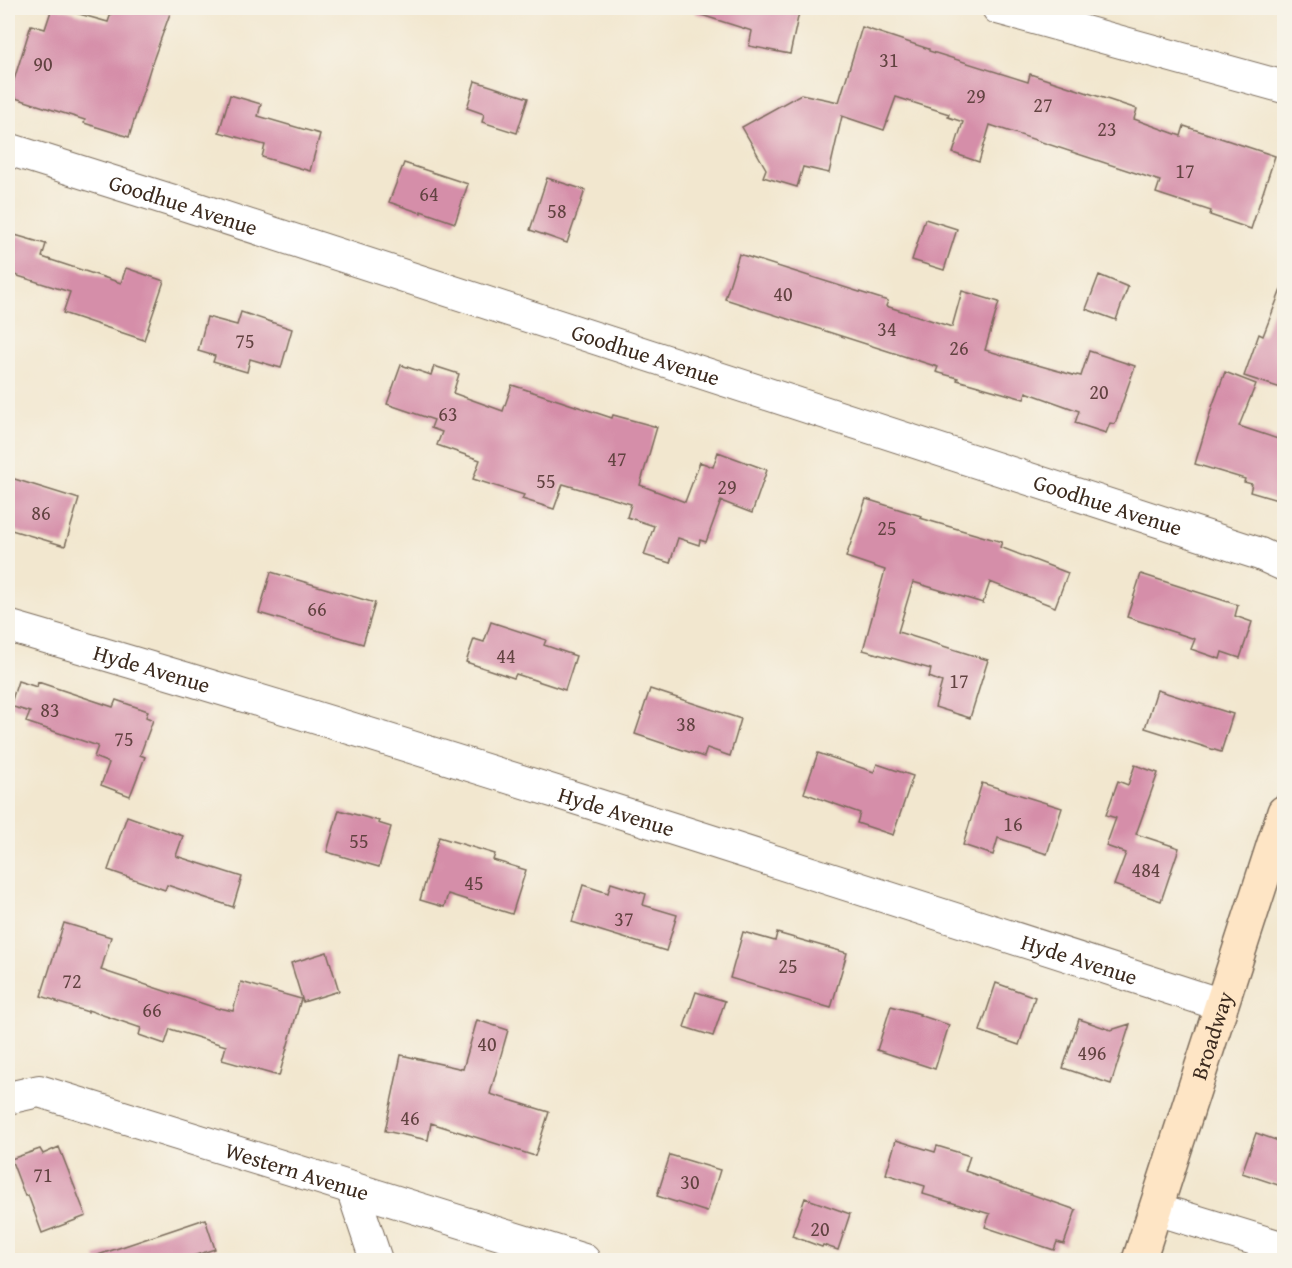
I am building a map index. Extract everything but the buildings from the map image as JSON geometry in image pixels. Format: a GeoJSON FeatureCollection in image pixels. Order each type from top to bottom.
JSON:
{"type":"FeatureCollection","features":[{"type":"Feature","properties":{"kind":"main road","name":"Broadway"},"geometry":{"type":"LineString","coordinates":[[1139,1260],[1284,812]]}},
{"type":"Feature","properties":{"kind":"street"},"geometry":{"type":"LineString","coordinates":[[999,8],[1284,87]]}},
{"type":"Feature","properties":{"kind":"street","name":"Goodhue Avenue"},"geometry":{"type":"LineString","coordinates":[[8,148],[1260,554],[1284,565]]}},
{"type":"Feature","properties":{"kind":"street","name":"Hyde Avenue"},"geometry":{"type":"LineString","coordinates":[[8,626],[172,674],[629,815],[1222,1005]]}},
{"type":"Feature","properties":{"kind":"street","name":"Western Avenue"},"geometry":{"type":"LineString","coordinates":[[8,1098],[39,1091],[584,1260]]}},
{"type":"Feature","properties":{"kind":"street"},"geometry":{"type":"LineString","coordinates":[[352,1188],[376,1260]]}},
{"type":"Feature","properties":{"kind":"street"},"geometry":{"type":"LineString","coordinates":[[1156,1209],[1284,1248]]}}]}
